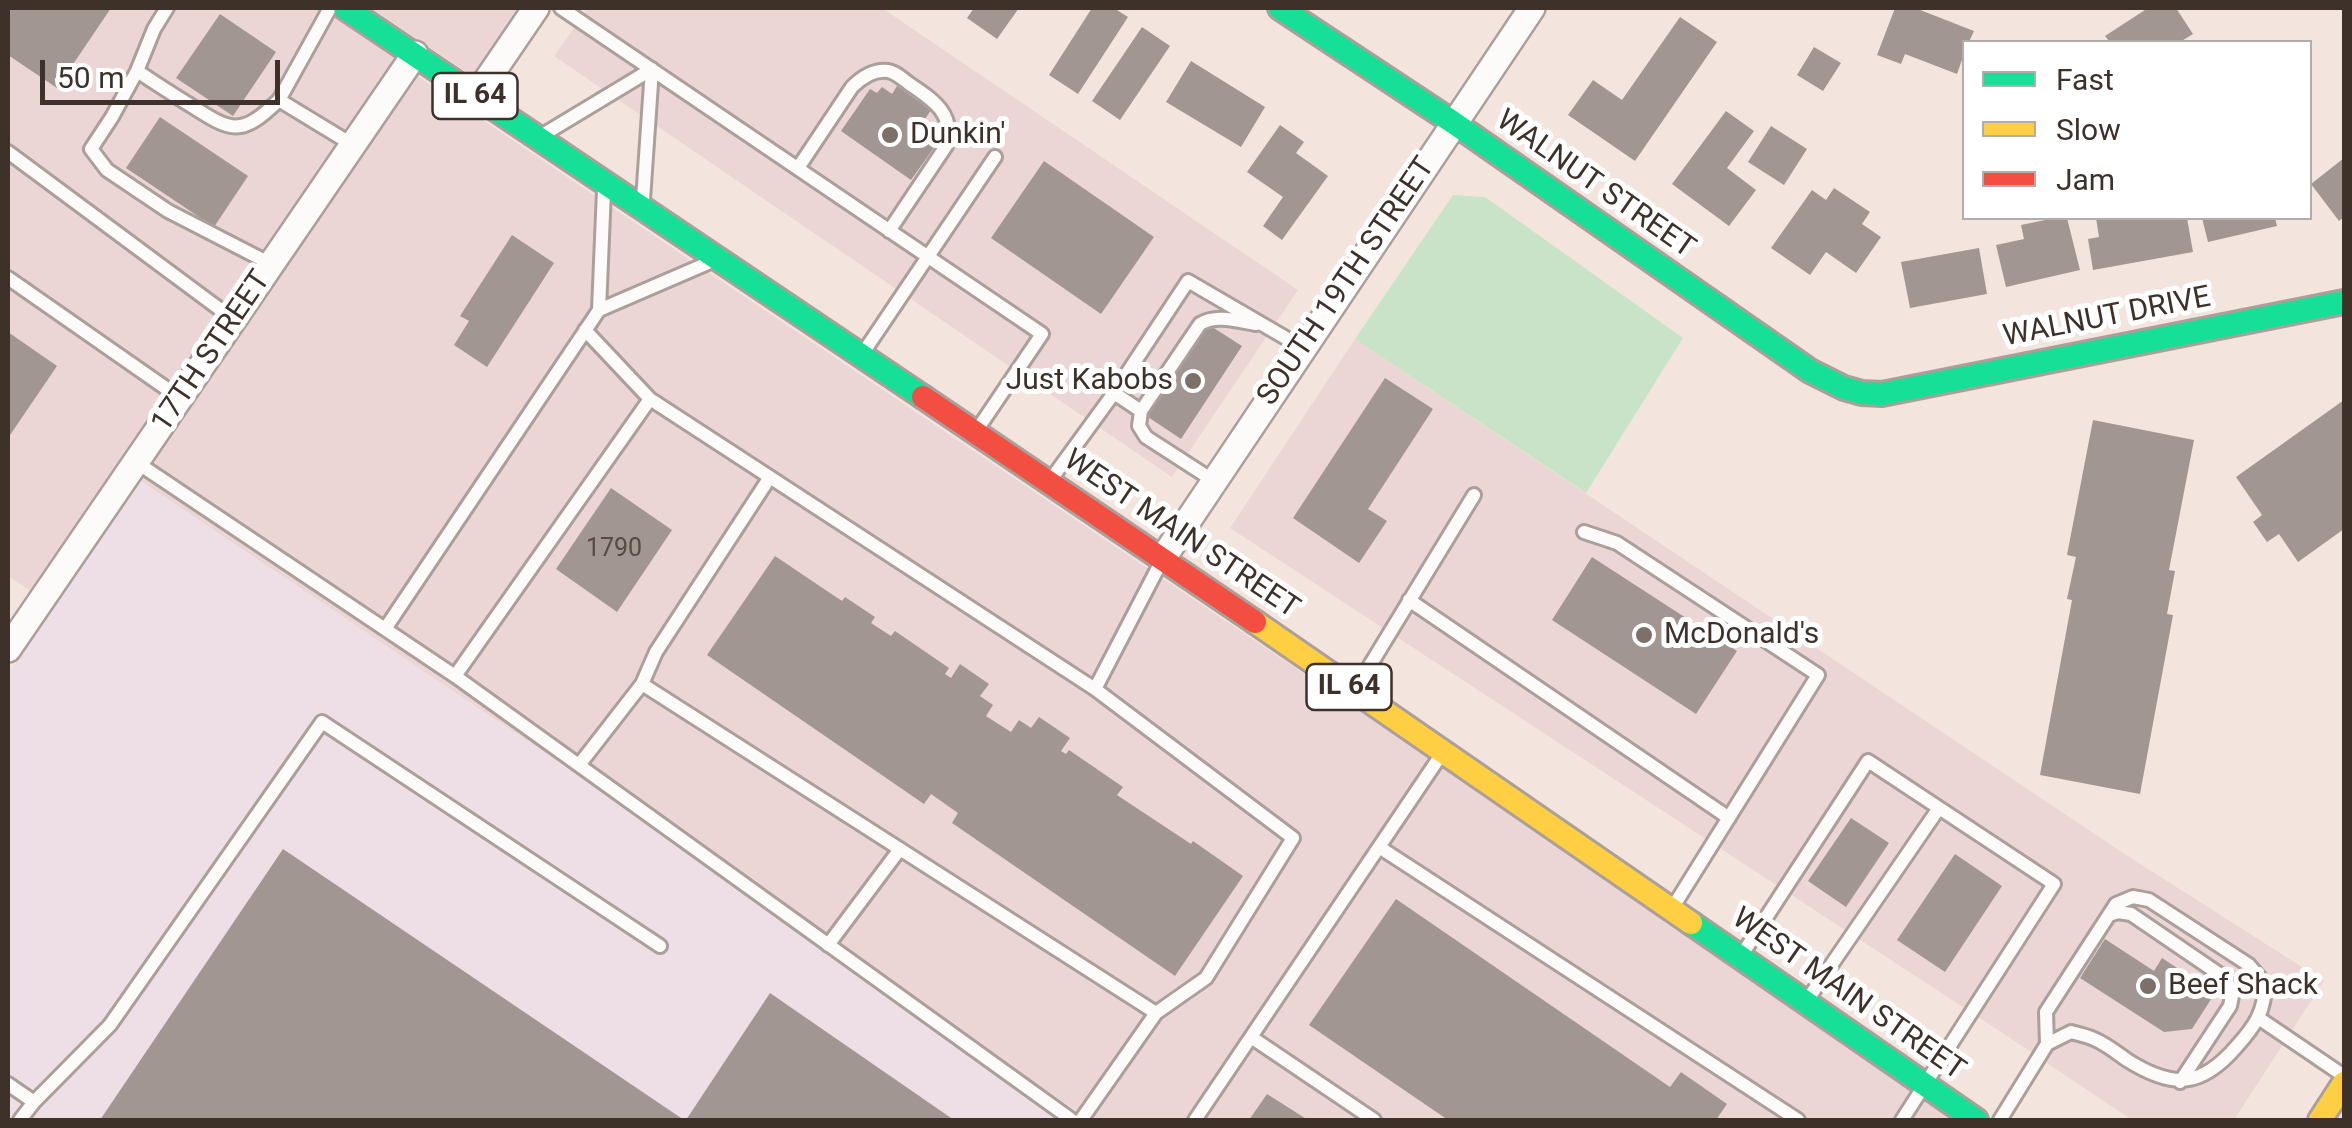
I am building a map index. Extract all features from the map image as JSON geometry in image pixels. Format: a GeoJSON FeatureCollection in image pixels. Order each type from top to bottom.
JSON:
{"type":"FeatureCollection","features":[{"type":"Feature","properties":{"kind":"main road","name":"WEST MAIN STREET"},"geometry":{"type":"LineString","coordinates":[[345,8],[1163,558],[1973,1120]]}},
{"type":"Feature","properties":{"kind":"main road","name":"WALNUT STREET"},"geometry":{"type":"LineString","coordinates":[[1280,8],[1454,123],[1810,371],[1837,387],[1868,395],[1882,394]]}},
{"type":"Feature","properties":{"kind":"main road","name":"WALNUT DRIVE"},"geometry":{"type":"LineString","coordinates":[[1882,394],[2344,302]]}},
{"type":"Feature","properties":{"kind":"main road"},"geometry":{"type":"LineString","coordinates":[[2320,1120],[2344,1084]]}},
{"type":"Feature","properties":{"kind":"street"},"geometry":{"type":"LineString","coordinates":[[476,96],[536,8]]}},
{"type":"Feature","properties":{"kind":"street","name":"SOUTH 19TH STREET"},"geometry":{"type":"LineString","coordinates":[[1163,558],[1532,8]]}},
{"type":"Feature","properties":{"kind":"street","name":"17TH STREET"},"geometry":{"type":"LineString","coordinates":[[8,649],[416,54]]}},
{"type":"Feature","properties":{"kind":"lane"},"geometry":{"type":"LineString","coordinates":[[167,8],[112,117],[91,149],[107,170],[168,211],[271,264]]}},
{"type":"Feature","properties":{"kind":"lane"},"geometry":{"type":"LineString","coordinates":[[136,71],[222,126],[244,126],[279,100],[330,8]]}},
{"type":"Feature","properties":{"kind":"lane"},"geometry":{"type":"LineString","coordinates":[[561,8],[1042,334],[976,432]]}},
{"type":"Feature","properties":{"kind":"lane"},"geometry":{"type":"LineString","coordinates":[[538,138],[652,69]]}},
{"type":"Feature","properties":{"kind":"lane"},"geometry":{"type":"LineString","coordinates":[[642,208],[652,69]]}},
{"type":"Feature","properties":{"kind":"lane"},"geometry":{"type":"LineString","coordinates":[[798,168],[862,77],[891,71],[938,103],[946,118],[946,146],[889,230]]}},
{"type":"Feature","properties":{"kind":"lane"},"geometry":{"type":"LineString","coordinates":[[279,100],[353,145]]}},
{"type":"Feature","properties":{"kind":"lane"},"geometry":{"type":"LineString","coordinates":[[8,152],[233,320]]}},
{"type":"Feature","properties":{"kind":"lane"},"geometry":{"type":"LineString","coordinates":[[862,355],[994,157]]}},
{"type":"Feature","properties":{"kind":"lane"},"geometry":{"type":"LineString","coordinates":[[600,310],[605,182]]}},
{"type":"Feature","properties":{"kind":"lane"},"geometry":{"type":"LineString","coordinates":[[385,629],[600,310],[718,259]]}},
{"type":"Feature","properties":{"kind":"lane"},"geometry":{"type":"LineString","coordinates":[[8,278],[180,398]]}},
{"type":"Feature","properties":{"kind":"lane"},"geometry":{"type":"LineString","coordinates":[[1050,482],[1188,281],[1303,348]]}},
{"type":"Feature","properties":{"kind":"lane"},"geometry":{"type":"LineString","coordinates":[[1214,481],[1146,437],[1139,426],[1141,412],[1200,324],[1216,318],[1264,325]]}},
{"type":"Feature","properties":{"kind":"lane"},"geometry":{"type":"LineString","coordinates":[[584,330],[650,398],[1094,689],[1293,838],[1206,978],[1156,1014],[1081,1120]]}},
{"type":"Feature","properties":{"kind":"lane"},"geometry":{"type":"LineString","coordinates":[[1114,393],[1141,412]]}},
{"type":"Feature","properties":{"kind":"lane"},"geometry":{"type":"LineString","coordinates":[[455,676],[650,398]]}},
{"type":"Feature","properties":{"kind":"lane"},"geometry":{"type":"LineString","coordinates":[[136,462],[455,676],[1072,1120]]}},
{"type":"Feature","properties":{"kind":"lane"},"geometry":{"type":"LineString","coordinates":[[579,765],[642,684],[656,652],[770,477]]}},
{"type":"Feature","properties":{"kind":"lane"},"geometry":{"type":"LineString","coordinates":[[1354,690],[1474,495]]}},
{"type":"Feature","properties":{"kind":"lane"},"geometry":{"type":"LineString","coordinates":[[1584,532],[1616,544],[1818,675],[1671,909]]}},
{"type":"Feature","properties":{"kind":"lane"},"geometry":{"type":"LineString","coordinates":[[1094,689],[1163,558]]}},
{"type":"Feature","properties":{"kind":"lane"},"geometry":{"type":"LineString","coordinates":[[1410,600],[1728,818]]}},
{"type":"Feature","properties":{"kind":"lane"},"geometry":{"type":"LineString","coordinates":[[642,684],[1156,1014]]}},
{"type":"Feature","properties":{"kind":"lane"},"geometry":{"type":"LineString","coordinates":[[20,1120],[110,1025],[322,722],[660,946]]}},
{"type":"Feature","properties":{"kind":"lane"},"geometry":{"type":"LineString","coordinates":[[1195,1120],[1444,752]]}},
{"type":"Feature","properties":{"kind":"lane"},"geometry":{"type":"LineString","coordinates":[[1741,957],[1868,761],[2054,884],[1902,1120]]}},
{"type":"Feature","properties":{"kind":"lane"},"geometry":{"type":"LineString","coordinates":[[1806,1002],[1939,808]]}},
{"type":"Feature","properties":{"kind":"lane"},"geometry":{"type":"LineString","coordinates":[[1379,847],[1798,1120]]}},
{"type":"Feature","properties":{"kind":"lane"},"geometry":{"type":"LineString","coordinates":[[828,945],[900,850]]}},
{"type":"Feature","properties":{"kind":"lane"},"geometry":{"type":"LineString","coordinates":[[2000,1120],[2047,1044],[2071,1032],[2094,1039],[2156,1076],[2180,1082],[2199,1078],[2220,1066],[2260,1019],[2265,984],[2249,966],[2150,900],[2133,897],[2116,904],[2046,1012],[2047,1044]]}},
{"type":"Feature","properties":{"kind":"lane"},"geometry":{"type":"LineString","coordinates":[[2108,915],[2131,914],[2222,976],[2234,991],[2230,1006],[2180,1082]]}},
{"type":"Feature","properties":{"kind":"lane"},"geometry":{"type":"LineString","coordinates":[[2260,1019],[2344,1076]]}},
{"type":"Feature","properties":{"kind":"lane"},"geometry":{"type":"LineString","coordinates":[[1251,1037],[1374,1120]]}},
{"type":"Feature","properties":{"kind":"lane"},"geometry":{"type":"LineString","coordinates":[[8,1084],[34,1102]]}},
{"type":"Feature","properties":{"kind":"shaded area"},"geometry":{"type":"Polygon","coordinates":[[[8,8],[330,8],[403,58],[34,593],[8,576],[8,8]]]}},
{"type":"Feature","properties":{"kind":"shaded area"},"geometry":{"type":"Polygon","coordinates":[[[371,8],[522,8],[474,77],[371,8]]]}},
{"type":"Feature","properties":{"kind":"shaded area"},"geometry":{"type":"Polygon","coordinates":[[[588,8],[882,8],[1298,290],[1172,477],[554,56],[588,8]]]}},
{"type":"Feature","properties":{"kind":"shaded area"},"geometry":{"type":"Polygon","coordinates":[[[416,75],[1386,729],[1954,1120],[1090,1120],[141,481],[416,75]]]}},
{"type":"Feature","properties":{"kind":"shaded area"},"geometry":{"type":"Polygon","coordinates":[[[1355,339],[2123,853],[2324,981],[2234,1120],[2132,1120],[1230,528],[1355,339]]]}},
{"type":"Feature","properties":{"kind":"shaded area"},"geometry":{"type":"Polygon","coordinates":[[[141,481],[1090,1120],[8,1120],[8,674],[141,481]]]}},
{"type":"Feature","properties":{"kind":"green space"},"geometry":{"type":"Polygon","coordinates":[[[1453,195],[1485,197],[1683,338],[1586,493],[1355,339],[1453,195]]]}},
{"type":"Feature","properties":{"kind":"building"},"geometry":{"type":"Polygon","coordinates":[[[12,8],[111,8],[57,88],[8,55],[8,14],[12,8]]]}},
{"type":"Feature","properties":{"kind":"building"},"geometry":{"type":"Polygon","coordinates":[[[974,8],[1019,8],[997,39],[967,18],[974,8]]]}},
{"type":"Feature","properties":{"kind":"building"},"geometry":{"type":"Polygon","coordinates":[[[1092,8],[1114,8],[1128,17],[1078,94],[1049,75],[1092,8]]]}},
{"type":"Feature","properties":{"kind":"building"},"geometry":{"type":"Polygon","coordinates":[[[1895,8],[1915,8],[1974,31],[1970,40],[1962,40],[1957,74],[1905,54],[1901,64],[1877,55],[1895,8]]]}},
{"type":"Feature","properties":{"kind":"building"},"geometry":{"type":"Polygon","coordinates":[[[2148,8],[2176,8],[2193,34],[2183,40],[2108,40],[2105,36],[2148,8]]]}},
{"type":"Feature","properties":{"kind":"building"},"geometry":{"type":"Polygon","coordinates":[[[220,14],[276,52],[233,116],[176,78],[220,14]]]}},
{"type":"Feature","properties":{"kind":"building"},"geometry":{"type":"Polygon","coordinates":[[[1680,17],[1717,42],[1635,161],[1568,115],[1593,80],[1622,100],[1680,17]]]}},
{"type":"Feature","properties":{"kind":"building"},"geometry":{"type":"Polygon","coordinates":[[[1142,27],[1170,46],[1120,120],[1092,101],[1142,27]]]}},
{"type":"Feature","properties":{"kind":"building"},"geometry":{"type":"Polygon","coordinates":[[[1814,47],[1841,63],[1823,91],[1797,75],[1814,47]]]}},
{"type":"Feature","properties":{"kind":"building"},"geometry":{"type":"Polygon","coordinates":[[[1191,61],[1265,107],[1241,147],[1166,102],[1191,61]]]}},
{"type":"Feature","properties":{"kind":"building","name":"Dunkin'"},"geometry":{"type":"Polygon","coordinates":[[[897,86],[931,110],[921,125],[940,139],[911,180],[841,131],[870,89],[877,93],[882,87],[892,94],[897,86]]]}},
{"type":"Feature","properties":{"kind":"building"},"geometry":{"type":"Polygon","coordinates":[[[1726,111],[1754,131],[1727,168],[1756,190],[1729,226],[1672,184],[1726,111]]]}},
{"type":"Feature","properties":{"kind":"building"},"geometry":{"type":"Polygon","coordinates":[[[160,117],[248,176],[214,227],[126,168],[160,117]]]}},
{"type":"Feature","properties":{"kind":"building"},"geometry":{"type":"Polygon","coordinates":[[[1280,125],[1304,142],[1296,153],[1328,176],[1282,240],[1263,226],[1283,197],[1247,172],[1280,125]]]}},
{"type":"Feature","properties":{"kind":"building"},"geometry":{"type":"Polygon","coordinates":[[[1771,126],[1807,149],[1784,185],[1748,162],[1771,126]]]}},
{"type":"Feature","properties":{"kind":"building"},"geometry":{"type":"Polygon","coordinates":[[[2344,158],[2344,217],[2339,221],[2312,183],[2344,158]]]}},
{"type":"Feature","properties":{"kind":"building"},"geometry":{"type":"Polygon","coordinates":[[[1044,161],[1154,237],[1101,314],[991,238],[1044,161]]]}},
{"type":"Feature","properties":{"kind":"building"},"geometry":{"type":"Polygon","coordinates":[[[1834,188],[1870,212],[1862,224],[1881,237],[1856,273],[1826,252],[1810,275],[1771,248],[1812,190],[1826,200],[1834,188]]]}},
{"type":"Feature","properties":{"kind":"building"},"geometry":{"type":"Polygon","coordinates":[[[2068,220],[2080,270],[2006,287],[1996,245],[2024,239],[2021,225],[2068,220]]]}},
{"type":"Feature","properties":{"kind":"building"},"geometry":{"type":"Polygon","coordinates":[[[2096,220],[2187,220],[2193,252],[2093,270],[2088,239],[2099,237],[2096,220]]]}},
{"type":"Feature","properties":{"kind":"building"},"geometry":{"type":"Polygon","coordinates":[[[2202,220],[2276,220],[2277,226],[2208,242],[2202,220]]]}},
{"type":"Feature","properties":{"kind":"building"},"geometry":{"type":"Polygon","coordinates":[[[512,235],[554,263],[487,367],[454,345],[469,321],[460,316],[512,235]]]}},
{"type":"Feature","properties":{"kind":"building"},"geometry":{"type":"Polygon","coordinates":[[[1979,248],[1987,294],[1910,308],[1901,262],[1979,248]]]}},
{"type":"Feature","properties":{"kind":"building","name":"Just Kabobs"},"geometry":{"type":"Polygon","coordinates":[[[1206,323],[1242,346],[1181,439],[1145,415],[1206,323]]]}},
{"type":"Feature","properties":{"kind":"building"},"geometry":{"type":"Polygon","coordinates":[[[8,332],[57,366],[8,438],[8,332]]]}},
{"type":"Feature","properties":{"kind":"building"},"geometry":{"type":"Polygon","coordinates":[[[1385,378],[1433,409],[1368,509],[1387,521],[1359,563],[1293,518],[1385,378]]]}},
{"type":"Feature","properties":{"kind":"building"},"geometry":{"type":"Polygon","coordinates":[[[2344,400],[2344,529],[2298,562],[2279,534],[2267,542],[2253,522],[2262,515],[2236,477],[2344,400]]]}},
{"type":"Feature","properties":{"kind":"building"},"geometry":{"type":"Polygon","coordinates":[[[2093,420],[2194,440],[2169,570],[2175,571],[2167,614],[2173,615],[2140,794],[2040,775],[2072,600],[2067,599],[2076,557],[2067,555],[2093,420]]]}},
{"type":"Feature","properties":{"kind":"building"},"geometry":{"type":"Polygon","coordinates":[[[611,488],[672,530],[617,612],[556,569],[611,488]]]}},
{"type":"Feature","properties":{"kind":"building"},"geometry":{"type":"Polygon","coordinates":[[[775,556],[842,601],[845,597],[875,617],[871,623],[891,636],[895,631],[949,668],[945,674],[951,678],[960,664],[989,684],[980,696],[993,705],[986,716],[1011,732],[1019,720],[1031,728],[1039,717],[1070,738],[1061,751],[1066,754],[1069,750],[1123,787],[1117,795],[1243,876],[1175,976],[952,823],[958,813],[931,794],[924,804],[707,655],[775,556]]]}},
{"type":"Feature","properties":{"kind":"building","name":"McDonald's"},"geometry":{"type":"Polygon","coordinates":[[[1592,557],[1737,651],[1696,714],[1552,620],[1592,557]]]}},
{"type":"Feature","properties":{"kind":"building"},"geometry":{"type":"Polygon","coordinates":[[[1851,818],[1889,843],[1846,907],[1808,881],[1851,818]]]}},
{"type":"Feature","properties":{"kind":"building"},"geometry":{"type":"Polygon","coordinates":[[[283,849],[684,1120],[100,1120],[283,849]]]}},
{"type":"Feature","properties":{"kind":"building"},"geometry":{"type":"Polygon","coordinates":[[[1955,854],[2002,886],[1945,972],[1897,940],[1955,854]]]}},
{"type":"Feature","properties":{"kind":"building"},"geometry":{"type":"Polygon","coordinates":[[[1396,899],[1670,1087],[1681,1072],[1727,1104],[1716,1120],[1448,1120],[1309,1025],[1396,899]]]}},
{"type":"Feature","properties":{"kind":"building","name":"Beef Shack"},"geometry":{"type":"Polygon","coordinates":[[[2105,939],[2154,971],[2162,958],[2215,993],[2192,1029],[2164,1032],[2080,978],[2105,939]]]}},
{"type":"Feature","properties":{"kind":"building"},"geometry":{"type":"Polygon","coordinates":[[[770,993],[954,1120],[686,1120],[770,993]]]}},
{"type":"Feature","properties":{"kind":"building"},"geometry":{"type":"Polygon","coordinates":[[[1267,1094],[1308,1120],[1249,1120],[1267,1094]]]}},
{"type":"Feature","properties":{"kind":"traffic: fast"},"geometry":{"type":"LineString","coordinates":[[345,8],[923,397]]}},
{"type":"Feature","properties":{"kind":"traffic: fast"},"geometry":{"type":"LineString","coordinates":[[1280,8],[1454,123],[1810,371],[1862,393],[1882,394],[2344,302]]}},
{"type":"Feature","properties":{"kind":"traffic: fast"},"geometry":{"type":"LineString","coordinates":[[1691,923],[1976,1120]]}},
{"type":"Feature","properties":{"kind":"traffic: slow"},"geometry":{"type":"LineString","coordinates":[[1255,622],[1691,923]]}},
{"type":"Feature","properties":{"kind":"traffic: slow"},"geometry":{"type":"LineString","coordinates":[[2320,1120],[2344,1083]]}},
{"type":"Feature","properties":{"kind":"traffic: jam"},"geometry":{"type":"LineString","coordinates":[[923,397],[1255,622]]}},
{"type":"Feature","properties":{"kind":"place","name":"Dunkin'"},"geometry":{"type":"Point","coordinates":[890,135]}},
{"type":"Feature","properties":{"kind":"place","name":"Just Kabobs"},"geometry":{"type":"Point","coordinates":[1193,381]}},
{"type":"Feature","properties":{"kind":"place","name":"McDonald's"},"geometry":{"type":"Point","coordinates":[1644,635]}},
{"type":"Feature","properties":{"kind":"place","name":"Beef Shack"},"geometry":{"type":"Point","coordinates":[2148,986]}}]}
